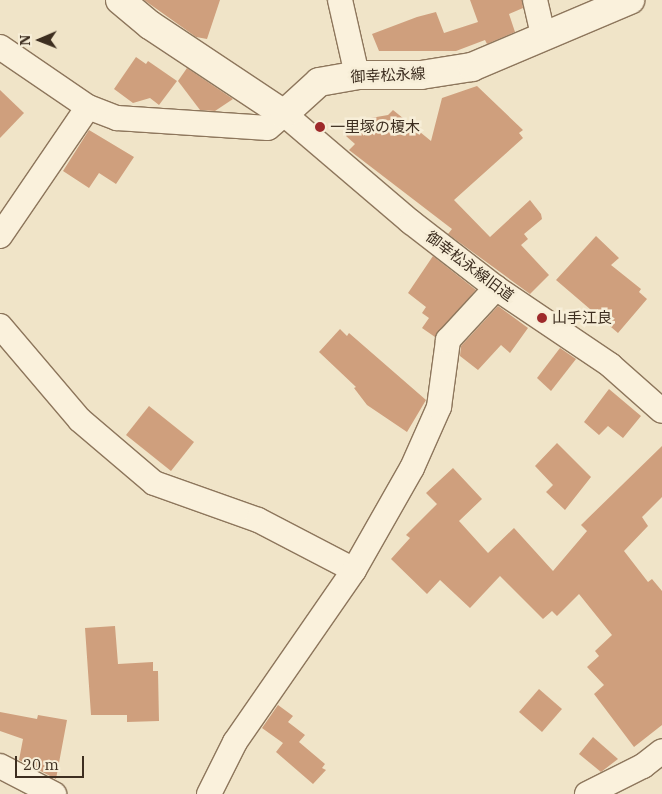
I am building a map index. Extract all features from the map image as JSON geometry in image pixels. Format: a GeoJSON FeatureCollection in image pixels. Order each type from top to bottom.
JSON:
{"type":"FeatureCollection","features":[{"type":"Feature","properties":{"kind":"main road"},"geometry":{"type":"LineString","coordinates":[[120,0],[150,25],[284,114]]}},
{"type":"Feature","properties":{"kind":"main road","name":"御幸松永線"},"geometry":{"type":"LineString","coordinates":[[284,114],[318,82],[357,75],[421,75],[472,67],[630,0]]}},
{"type":"Feature","properties":{"kind":"street"},"geometry":{"type":"LineString","coordinates":[[340,0],[357,75]]}},
{"type":"Feature","properties":{"kind":"street"},"geometry":{"type":"LineString","coordinates":[[535,0],[543,36]]}},
{"type":"Feature","properties":{"kind":"street"},"geometry":{"type":"LineString","coordinates":[[0,47],[88,107],[117,118],[268,128],[284,114]]}},
{"type":"Feature","properties":{"kind":"street"},"geometry":{"type":"LineString","coordinates":[[0,236],[88,107]]}},
{"type":"Feature","properties":{"kind":"street","name":"御幸松永線旧道"},"geometry":{"type":"LineString","coordinates":[[284,114],[411,222],[496,288],[610,366],[662,411]]}},
{"type":"Feature","properties":{"kind":"street"},"geometry":{"type":"LineString","coordinates":[[209,794],[235,742],[354,570],[412,468],[439,407],[448,340],[496,288]]}},
{"type":"Feature","properties":{"kind":"street"},"geometry":{"type":"LineString","coordinates":[[0,326],[80,420],[154,483],[258,520],[354,570]]}},
{"type":"Feature","properties":{"kind":"street"},"geometry":{"type":"LineString","coordinates":[[587,794],[643,766],[662,751]]}},
{"type":"Feature","properties":{"kind":"street"},"geometry":{"type":"LineString","coordinates":[[0,766],[54,794]]}},
{"type":"Feature","properties":{"kind":"building"},"geometry":{"type":"Polygon","coordinates":[[[144,0],[220,0],[207,39],[196,37],[144,0]]]}},
{"type":"Feature","properties":{"kind":"building"},"geometry":{"type":"Polygon","coordinates":[[[470,0],[522,0],[523,8],[509,14],[515,32],[487,44],[485,40],[456,51],[379,51],[372,34],[417,17],[436,12],[444,33],[478,22],[470,0]]]}},
{"type":"Feature","properties":{"kind":"building"},"geometry":{"type":"Polygon","coordinates":[[[136,57],[146,64],[148,61],[177,81],[159,105],[150,98],[133,103],[114,89],[136,57]]]}},
{"type":"Feature","properties":{"kind":"building"},"geometry":{"type":"Polygon","coordinates":[[[187,68],[233,99],[215,111],[200,110],[178,81],[187,68]]]}},
{"type":"Feature","properties":{"kind":"building"},"geometry":{"type":"Polygon","coordinates":[[[477,86],[523,130],[519,133],[523,138],[454,200],[490,237],[530,200],[541,214],[542,219],[524,234],[528,239],[521,245],[549,275],[530,294],[448,234],[452,229],[349,150],[355,144],[346,136],[359,120],[388,115],[393,110],[431,141],[442,98],[477,86]]]}},
{"type":"Feature","properties":{"kind":"building"},"geometry":{"type":"Polygon","coordinates":[[[0,90],[24,113],[0,138],[0,90]]]}},
{"type":"Feature","properties":{"kind":"building"},"geometry":{"type":"Polygon","coordinates":[[[89,130],[134,157],[116,184],[99,173],[89,188],[63,171],[89,130]]]}},
{"type":"Feature","properties":{"kind":"building"},"geometry":{"type":"Polygon","coordinates":[[[596,236],[619,258],[611,265],[641,289],[639,292],[647,299],[618,333],[556,280],[596,236]]]}},
{"type":"Feature","properties":{"kind":"building"},"geometry":{"type":"Polygon","coordinates":[[[433,256],[476,290],[435,337],[422,328],[429,318],[422,313],[426,307],[408,293],[433,256]]]}},
{"type":"Feature","properties":{"kind":"building"},"geometry":{"type":"Polygon","coordinates":[[[498,306],[528,328],[510,353],[501,345],[478,370],[460,356],[461,346],[498,306]]]}},
{"type":"Feature","properties":{"kind":"building"},"geometry":{"type":"Polygon","coordinates":[[[340,329],[347,336],[349,333],[426,400],[407,432],[367,405],[354,388],[356,387],[319,352],[340,329]]]}},
{"type":"Feature","properties":{"kind":"building"},"geometry":{"type":"Polygon","coordinates":[[[560,348],[576,359],[551,391],[537,378],[560,348]]]}},
{"type":"Feature","properties":{"kind":"building"},"geometry":{"type":"Polygon","coordinates":[[[609,389],[641,416],[623,438],[608,426],[599,435],[584,422],[609,389]]]}},
{"type":"Feature","properties":{"kind":"building"},"geometry":{"type":"Polygon","coordinates":[[[149,406],[194,442],[171,471],[126,435],[149,406]]]}},
{"type":"Feature","properties":{"kind":"building"},"geometry":{"type":"Polygon","coordinates":[[[557,443],[591,477],[565,510],[546,492],[553,485],[535,466],[557,443]]]}},
{"type":"Feature","properties":{"kind":"building"},"geometry":{"type":"Polygon","coordinates":[[[662,446],[662,497],[642,517],[648,526],[624,551],[648,582],[652,579],[662,591],[662,725],[634,747],[594,694],[604,685],[587,667],[599,656],[595,651],[612,635],[579,594],[557,616],[552,611],[543,619],[500,576],[470,608],[440,580],[427,594],[391,559],[410,538],[406,535],[437,504],[426,493],[453,468],[482,499],[459,521],[488,553],[514,528],[553,571],[587,531],[581,525],[662,446]]]}},
{"type":"Feature","properties":{"kind":"building"},"geometry":{"type":"Polygon","coordinates":[[[115,626],[118,664],[153,662],[153,671],[158,671],[159,721],[127,722],[127,715],[91,715],[85,628],[115,626]]]}},
{"type":"Feature","properties":{"kind":"building"},"geometry":{"type":"Polygon","coordinates":[[[539,689],[562,709],[542,732],[519,712],[539,689]]]}},
{"type":"Feature","properties":{"kind":"building"},"geometry":{"type":"Polygon","coordinates":[[[278,705],[293,716],[288,722],[305,735],[299,742],[325,764],[322,768],[326,770],[313,784],[276,752],[283,743],[262,728],[278,705]]]}},
{"type":"Feature","properties":{"kind":"building"},"geometry":{"type":"Polygon","coordinates":[[[0,712],[37,719],[38,715],[67,720],[56,779],[19,760],[23,739],[0,731],[0,712]]]}},
{"type":"Feature","properties":{"kind":"building"},"geometry":{"type":"Polygon","coordinates":[[[593,737],[618,759],[601,772],[579,754],[593,737]]]}},
{"type":"Feature","properties":{"kind":"place","name":"一里塚の榎木"},"geometry":{"type":"Point","coordinates":[320,127]}},
{"type":"Feature","properties":{"kind":"place","name":"山手江良"},"geometry":{"type":"Point","coordinates":[542,318]}}]}
